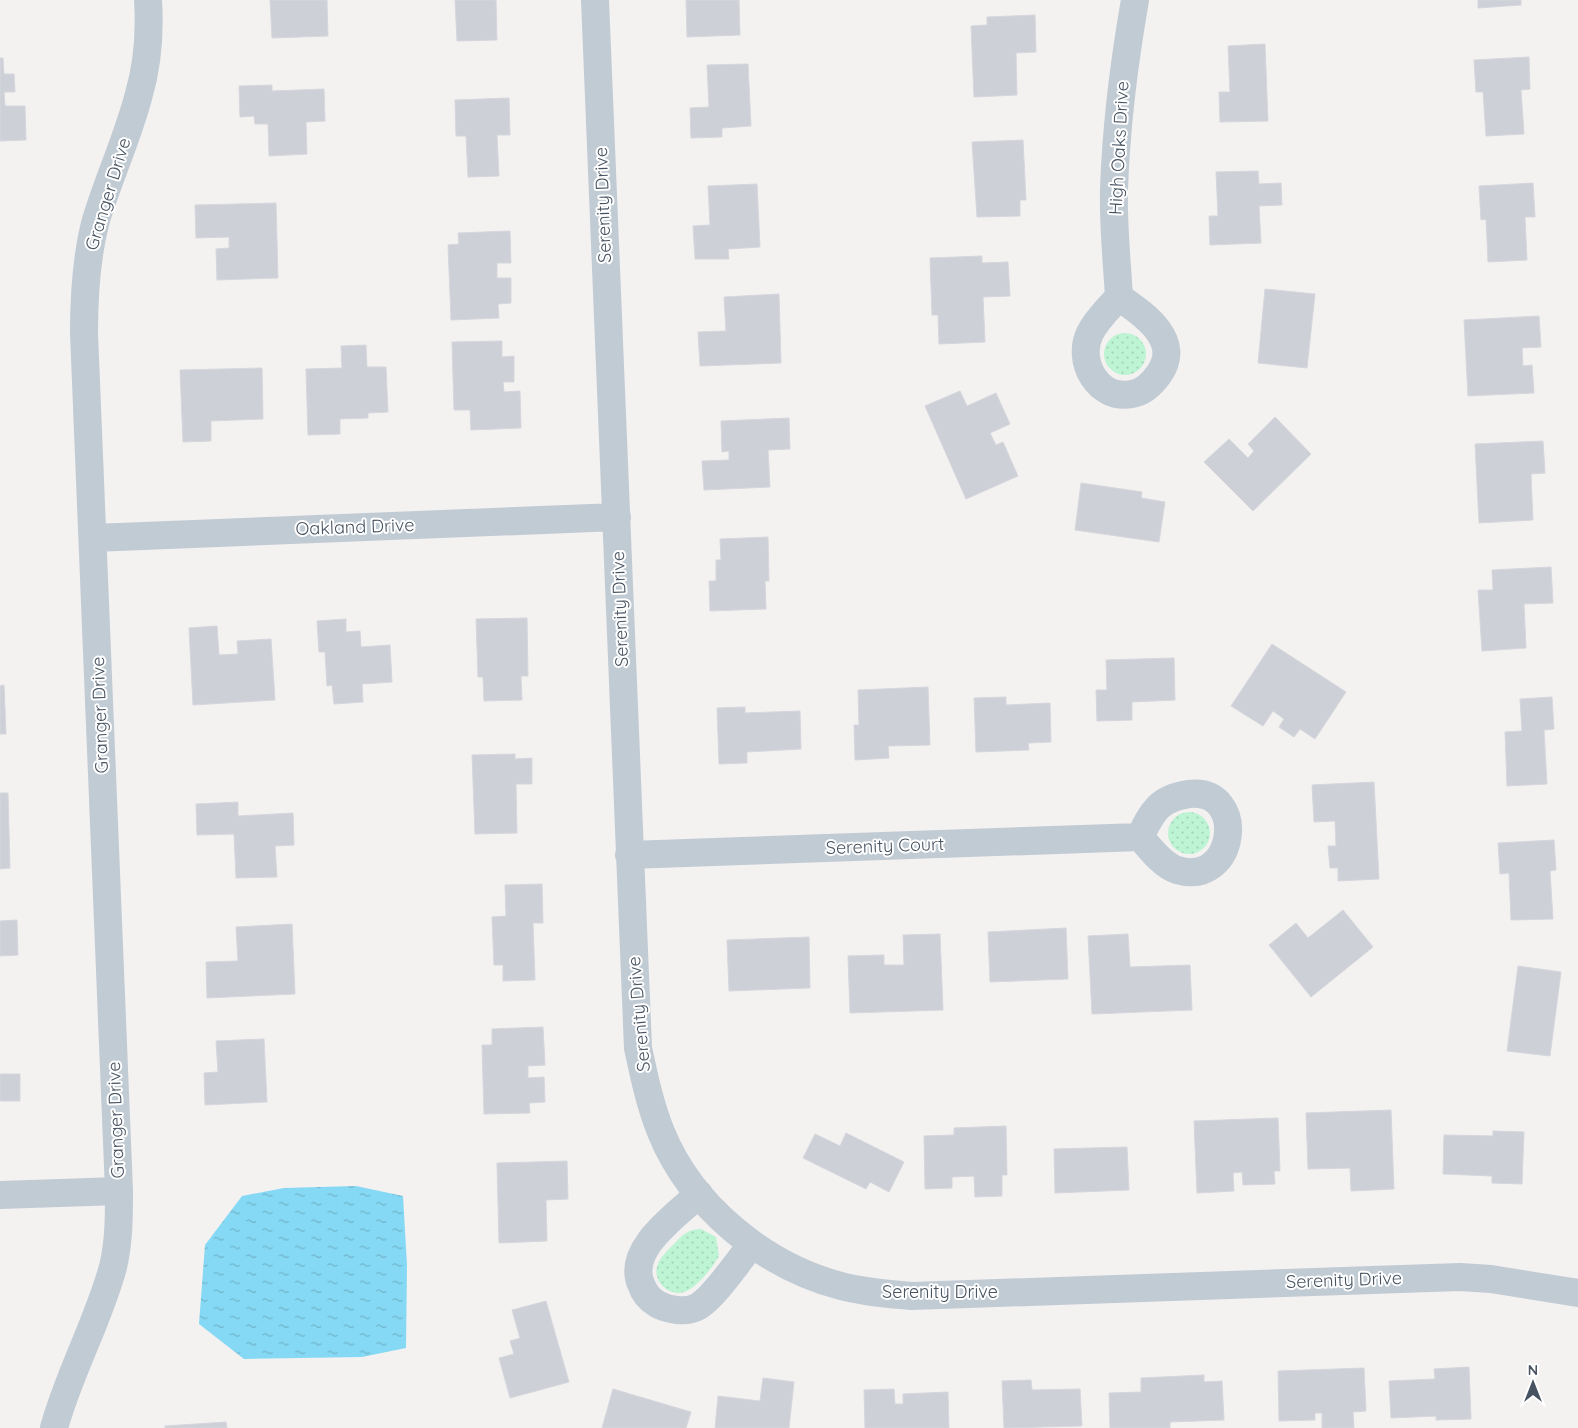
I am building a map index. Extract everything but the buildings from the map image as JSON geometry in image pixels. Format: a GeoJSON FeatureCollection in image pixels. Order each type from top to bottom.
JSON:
{"type":"FeatureCollection","features":[{"type":"Feature","properties":{"kind":"street","name":"Granger Drive"},"geometry":{"type":"LineString","coordinates":[[54,1428],[103,1298],[113,1265],[118,1238],[119,1191],[84,294],[88,258],[96,220],[139,94],[149,41],[148,0]]}},
{"type":"Feature","properties":{"kind":"street","name":"Serenity Drive"},"geometry":{"type":"LineString","coordinates":[[595,0],[638,1048],[647,1090],[662,1133],[681,1169],[699,1194],[731,1227],[752,1244],[787,1265],[823,1280],[854,1289],[912,1296],[1410,1278],[1491,1279],[1578,1293]]}},
{"type":"Feature","properties":{"kind":"street","name":"High Oaks Drive"},"geometry":{"type":"LineString","coordinates":[[1119,297],[1114,191],[1124,66],[1135,0]]}},
{"type":"Feature","properties":{"kind":"street","name":"Oakland Drive"},"geometry":{"type":"LineString","coordinates":[[93,538],[616,517]]}},
{"type":"Feature","properties":{"kind":"street","name":"Serenity Court"},"geometry":{"type":"LineString","coordinates":[[629,855],[1140,836]]}},
{"type":"Feature","properties":{"kind":"street"},"geometry":{"type":"LineString","coordinates":[[0,1195],[119,1191]]}},
{"type":"Feature","properties":{"kind":"street"},"geometry":{"type":"LineString","coordinates":[[699,1194],[643,1250],[639,1262],[639,1281],[651,1301],[663,1308],[675,1310],[697,1307],[709,1297],[752,1244]]}},
{"type":"Feature","properties":{"kind":"green space"},"geometry":{"type":"Polygon","coordinates":[[[1121,333],[1129,333],[1140,339],[1146,354],[1140,369],[1129,375],[1121,375],[1110,369],[1104,358],[1104,350],[1110,339],[1121,333]]]}},
{"type":"Feature","properties":{"kind":"green space"},"geometry":{"type":"Polygon","coordinates":[[[1185,812],[1193,812],[1204,818],[1210,833],[1204,848],[1193,854],[1185,854],[1174,848],[1168,837],[1168,829],[1174,818],[1185,812]]]}},
{"type":"Feature","properties":{"kind":"green space"},"geometry":{"type":"Polygon","coordinates":[[[701,1229],[716,1237],[719,1256],[704,1277],[689,1290],[678,1293],[667,1290],[662,1286],[657,1276],[656,1270],[659,1261],[684,1235],[690,1231],[701,1229]]]}},
{"type":"Feature","properties":{"kind":"water"},"geometry":{"type":"Polygon","coordinates":[[[356,1186],[403,1196],[407,1265],[406,1348],[362,1357],[244,1359],[199,1324],[205,1245],[242,1196],[284,1188],[356,1186]]]}}]}
